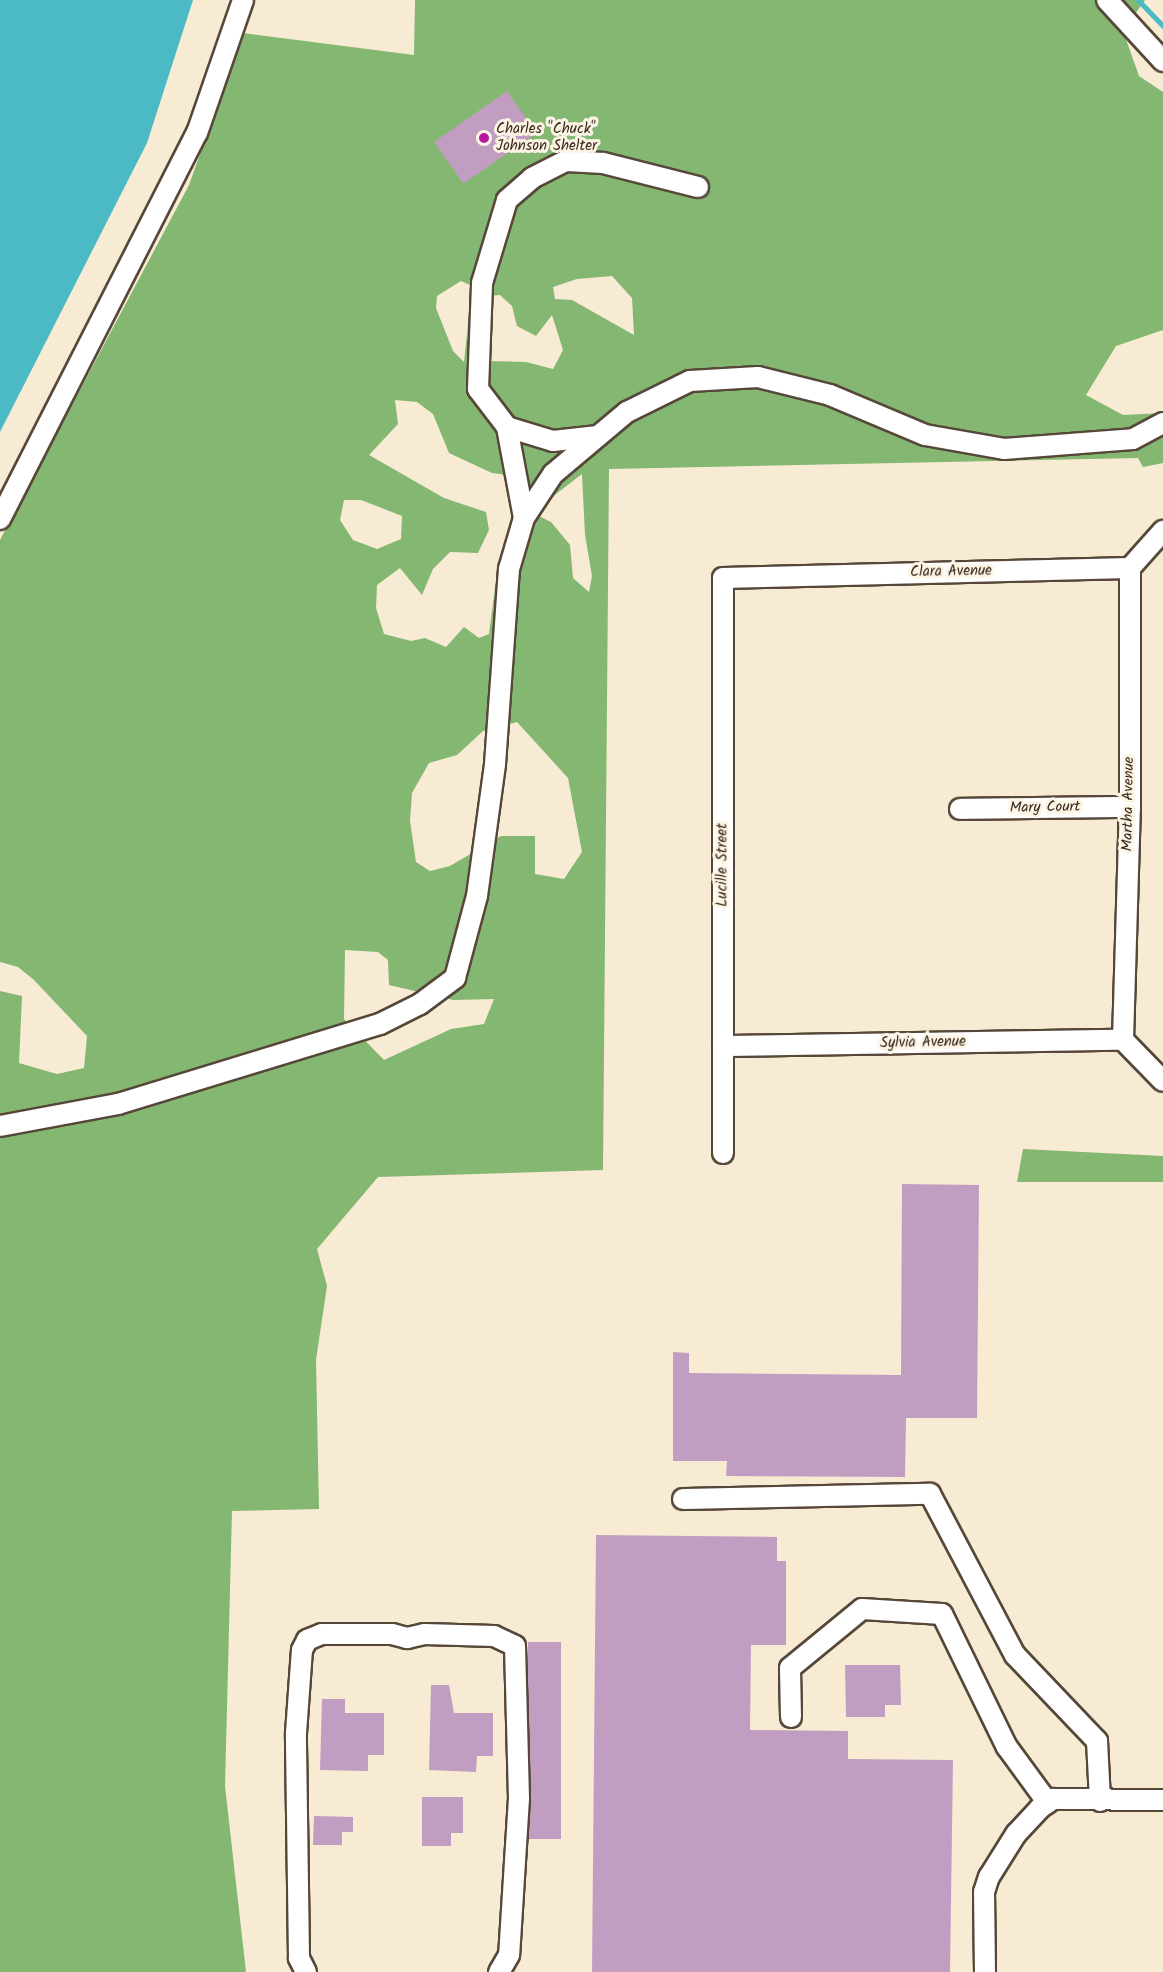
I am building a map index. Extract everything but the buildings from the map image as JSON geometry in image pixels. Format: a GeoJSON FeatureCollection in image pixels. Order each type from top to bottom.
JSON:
{"type":"FeatureCollection","features":[{"type":"Feature","properties":{"kind":"street"},"geometry":{"type":"LineString","coordinates":[[0,519],[197,133],[243,0]]}},
{"type":"Feature","properties":{"kind":"street"},"geometry":{"type":"LineString","coordinates":[[1107,0],[1163,61]]}},
{"type":"Feature","properties":{"kind":"street"},"geometry":{"type":"LineString","coordinates":[[525,518],[507,427],[478,389],[478,333],[482,283],[507,200],[532,178],[566,161],[603,163],[698,187]]}},
{"type":"Feature","properties":{"kind":"street"},"geometry":{"type":"LineString","coordinates":[[0,1126],[118,1104],[380,1023],[420,1004],[455,978],[477,896],[495,764],[509,569],[525,518],[553,474],[627,412],[690,381],[758,377],[830,395],[925,435],[1004,449],[1133,439],[1163,423]]}},
{"type":"Feature","properties":{"kind":"street"},"geometry":{"type":"LineString","coordinates":[[507,427],[553,441],[598,436]]}},
{"type":"Feature","properties":{"kind":"street"},"geometry":{"type":"LineString","coordinates":[[1130,568],[1163,531]]}},
{"type":"Feature","properties":{"kind":"street","name":"Clara Avenue"},"geometry":{"type":"LineString","coordinates":[[723,578],[1130,568]]}},
{"type":"Feature","properties":{"kind":"street","name":"Martha Avenue"},"geometry":{"type":"LineString","coordinates":[[1123,1040],[1130,807],[1130,568]]}},
{"type":"Feature","properties":{"kind":"street","name":"Lucille Street"},"geometry":{"type":"LineString","coordinates":[[723,578],[723,1153]]}},
{"type":"Feature","properties":{"kind":"street","name":"Mary Court"},"geometry":{"type":"LineString","coordinates":[[960,809],[1130,807]]}},
{"type":"Feature","properties":{"kind":"street"},"geometry":{"type":"LineString","coordinates":[[1123,1040],[1163,1081]]}},
{"type":"Feature","properties":{"kind":"street","name":"Sylvia Avenue"},"geometry":{"type":"LineString","coordinates":[[723,1046],[1123,1040]]}},
{"type":"Feature","properties":{"kind":"street"},"geometry":{"type":"LineString","coordinates":[[683,1499],[930,1494],[1015,1655],[1097,1741],[1101,1801]]}},
{"type":"Feature","properties":{"kind":"street"},"geometry":{"type":"LineString","coordinates":[[791,1717],[790,1668],[862,1609],[942,1614],[1007,1747],[1048,1803]]}},
{"type":"Feature","properties":{"kind":"street"},"geometry":{"type":"LineString","coordinates":[[306,1972],[298,1958],[296,1733],[302,1650],[307,1640],[322,1634],[392,1634],[407,1638],[424,1634],[494,1636],[515,1646],[519,1798],[509,1955],[499,1972]]}},
{"type":"Feature","properties":{"kind":"street"},"geometry":{"type":"LineString","coordinates":[[985,1972],[984,1892],[989,1877],[1016,1834],[1048,1803],[1053,1799],[1163,1800]]}},
{"type":"Feature","properties":{"kind":"green space"},"geometry":{"type":"Polygon","coordinates":[[[415,0],[1145,0],[1123,31],[1139,76],[1163,92],[1163,330],[1116,346],[1086,395],[1123,415],[1163,413],[1163,463],[1143,467],[1138,458],[609,469],[603,1170],[378,1177],[317,1249],[327,1286],[316,1360],[319,1509],[232,1511],[225,1786],[246,1972],[0,1972],[0,991],[22,996],[19,1063],[57,1074],[84,1068],[87,1036],[34,980],[18,967],[0,962],[0,540],[189,185],[243,33],[414,55],[415,0]],[[612,276],[577,279],[553,287],[555,299],[572,300],[634,335],[632,298],[612,276]],[[461,281],[437,296],[436,308],[453,351],[464,362],[472,286],[461,281]],[[500,295],[489,296],[484,361],[526,362],[553,369],[563,350],[552,315],[536,336],[517,326],[512,306],[500,295]],[[395,400],[398,424],[369,455],[444,498],[486,512],[489,530],[478,553],[450,552],[433,569],[422,595],[400,568],[377,585],[376,608],[384,634],[411,641],[425,638],[446,647],[464,627],[479,638],[489,634],[498,565],[515,505],[513,476],[492,473],[449,453],[433,414],[417,402],[395,400]],[[582,474],[551,498],[537,515],[551,522],[570,545],[573,578],[589,592],[592,576],[585,535],[582,474]],[[344,500],[340,520],[353,540],[377,549],[401,539],[402,516],[361,500],[344,500]],[[517,722],[483,731],[457,755],[429,763],[412,793],[410,821],[416,862],[430,871],[450,866],[501,836],[535,836],[535,874],[564,879],[582,852],[568,778],[517,722]],[[345,950],[344,1019],[384,1060],[451,1029],[484,1024],[494,999],[453,1000],[389,985],[388,960],[378,952],[345,950]]]}},
{"type":"Feature","properties":{"kind":"green space"},"geometry":{"type":"Polygon","coordinates":[[[1023,1149],[1163,1156],[1163,1182],[1017,1182],[1023,1149]]]}},
{"type":"Feature","properties":{"kind":"water"},"geometry":{"type":"Polygon","coordinates":[[[0,0],[193,0],[147,143],[0,432],[0,0]]]}},
{"type":"Feature","properties":{"kind":"waterway"},"geometry":{"type":"LineString","coordinates":[[1138,0],[1163,26]]}},
{"type":"Feature","properties":{"kind":"place","name":"Charles \"Chuck\" Johnson Shelter"},"geometry":{"type":"Point","coordinates":[484,138]}}]}
